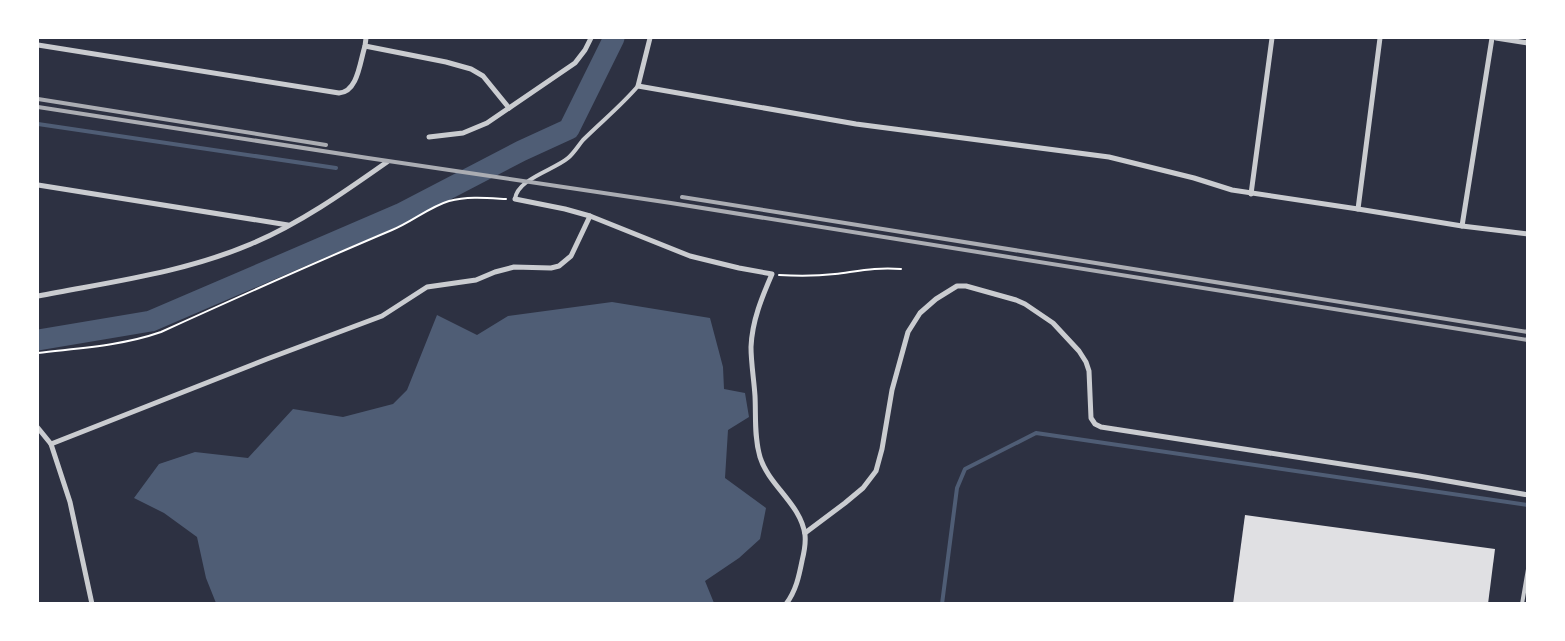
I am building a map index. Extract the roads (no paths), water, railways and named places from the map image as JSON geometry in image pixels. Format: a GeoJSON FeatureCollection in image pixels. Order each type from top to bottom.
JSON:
{"type":"FeatureCollection","features":[{"type":"Feature","properties":{"kind":"street"},"geometry":{"type":"LineString","coordinates":[[38,45],[339,94],[345,93],[352,86],[366,38]]}},
{"type":"Feature","properties":{"kind":"street"},"geometry":{"type":"LineString","coordinates":[[429,137],[470,131],[487,123],[575,62],[585,50],[591,38]]}},
{"type":"Feature","properties":{"kind":"street"},"geometry":{"type":"LineString","coordinates":[[650,38],[638,86],[856,124],[1110,157],[1251,194],[1358,208],[1462,226],[1528,234]]}},
{"type":"Feature","properties":{"kind":"street"},"geometry":{"type":"LineString","coordinates":[[1251,194],[1272,38]]}},
{"type":"Feature","properties":{"kind":"street"},"geometry":{"type":"LineString","coordinates":[[1358,208],[1380,38]]}},
{"type":"Feature","properties":{"kind":"street"},"geometry":{"type":"LineString","coordinates":[[1462,226],[1492,38]]}},
{"type":"Feature","properties":{"kind":"street"},"geometry":{"type":"LineString","coordinates":[[1496,38],[1528,44]]}},
{"type":"Feature","properties":{"kind":"street"},"geometry":{"type":"LineString","coordinates":[[365,46],[446,62],[470,70],[483,76],[509,108]]}},
{"type":"Feature","properties":{"kind":"street"},"geometry":{"type":"LineString","coordinates":[[38,296],[154,274],[185,266],[251,244],[289,225],[338,196],[387,162]]}},
{"type":"Feature","properties":{"kind":"street"},"geometry":{"type":"LineString","coordinates":[[38,185],[289,225]]}},
{"type":"Feature","properties":{"kind":"street"},"geometry":{"type":"LineString","coordinates":[[515,199],[590,216],[690,256],[772,274],[756,316],[752,338],[752,363],[756,437],[764,469],[797,514],[805,533],[806,542],[798,580],[793,594],[786,604]]}},
{"type":"Feature","properties":{"kind":"street"},"geometry":{"type":"LineString","coordinates":[[51,444],[382,316],[426,287],[476,280],[514,267],[551,268],[559,266],[571,256],[590,216]]}},
{"type":"Feature","properties":{"kind":"street"},"geometry":{"type":"LineString","coordinates":[[805,533],[863,488],[876,471],[882,449],[892,390],[908,332],[920,313],[936,299],[956,286],[966,286],[1016,300],[1026,304],[1052,322],[1079,351],[1086,362],[1089,371],[1091,418],[1095,424],[1101,427],[1419,476],[1528,495]]}},
{"type":"Feature","properties":{"kind":"street"},"geometry":{"type":"LineString","coordinates":[[38,428],[51,444],[74,518],[92,604]]}},
{"type":"Feature","properties":{"kind":"lane"},"geometry":{"type":"LineString","coordinates":[[515,199],[518,188],[568,158],[582,141],[638,86]]}},
{"type":"Feature","properties":{"kind":"lane"},"geometry":{"type":"LineString","coordinates":[[1522,604],[1528,569]]}},
{"type":"Feature","properties":{"kind":"water"},"geometry":{"type":"Polygon","coordinates":[[[612,302],[710,318],[723,367],[724,389],[745,393],[749,417],[728,430],[725,478],[766,508],[760,539],[739,558],[705,581],[714,603],[216,603],[206,578],[197,537],[164,513],[134,498],[159,464],[195,452],[248,458],[293,409],[343,417],[393,404],[407,390],[437,315],[477,335],[508,316],[612,302]]]}},
{"type":"Feature","properties":{"kind":"waterway"},"geometry":{"type":"LineString","coordinates":[[38,340],[151,321],[400,214],[521,151],[569,129],[614,38]]}},
{"type":"Feature","properties":{"kind":"waterway"},"geometry":{"type":"LineString","coordinates":[[38,124],[336,168]]}},
{"type":"Feature","properties":{"kind":"waterway"},"geometry":{"type":"LineString","coordinates":[[942,604],[957,488],[965,469],[1036,433],[1528,505]]}},
{"type":"Feature","properties":{"kind":"railway"},"geometry":{"type":"LineString","coordinates":[[38,99],[326,145]]}},
{"type":"Feature","properties":{"kind":"railway"},"geometry":{"type":"LineString","coordinates":[[38,107],[671,203],[1528,340]]}},
{"type":"Feature","properties":{"kind":"railway"},"geometry":{"type":"LineString","coordinates":[[682,197],[1528,332]]}}]}
